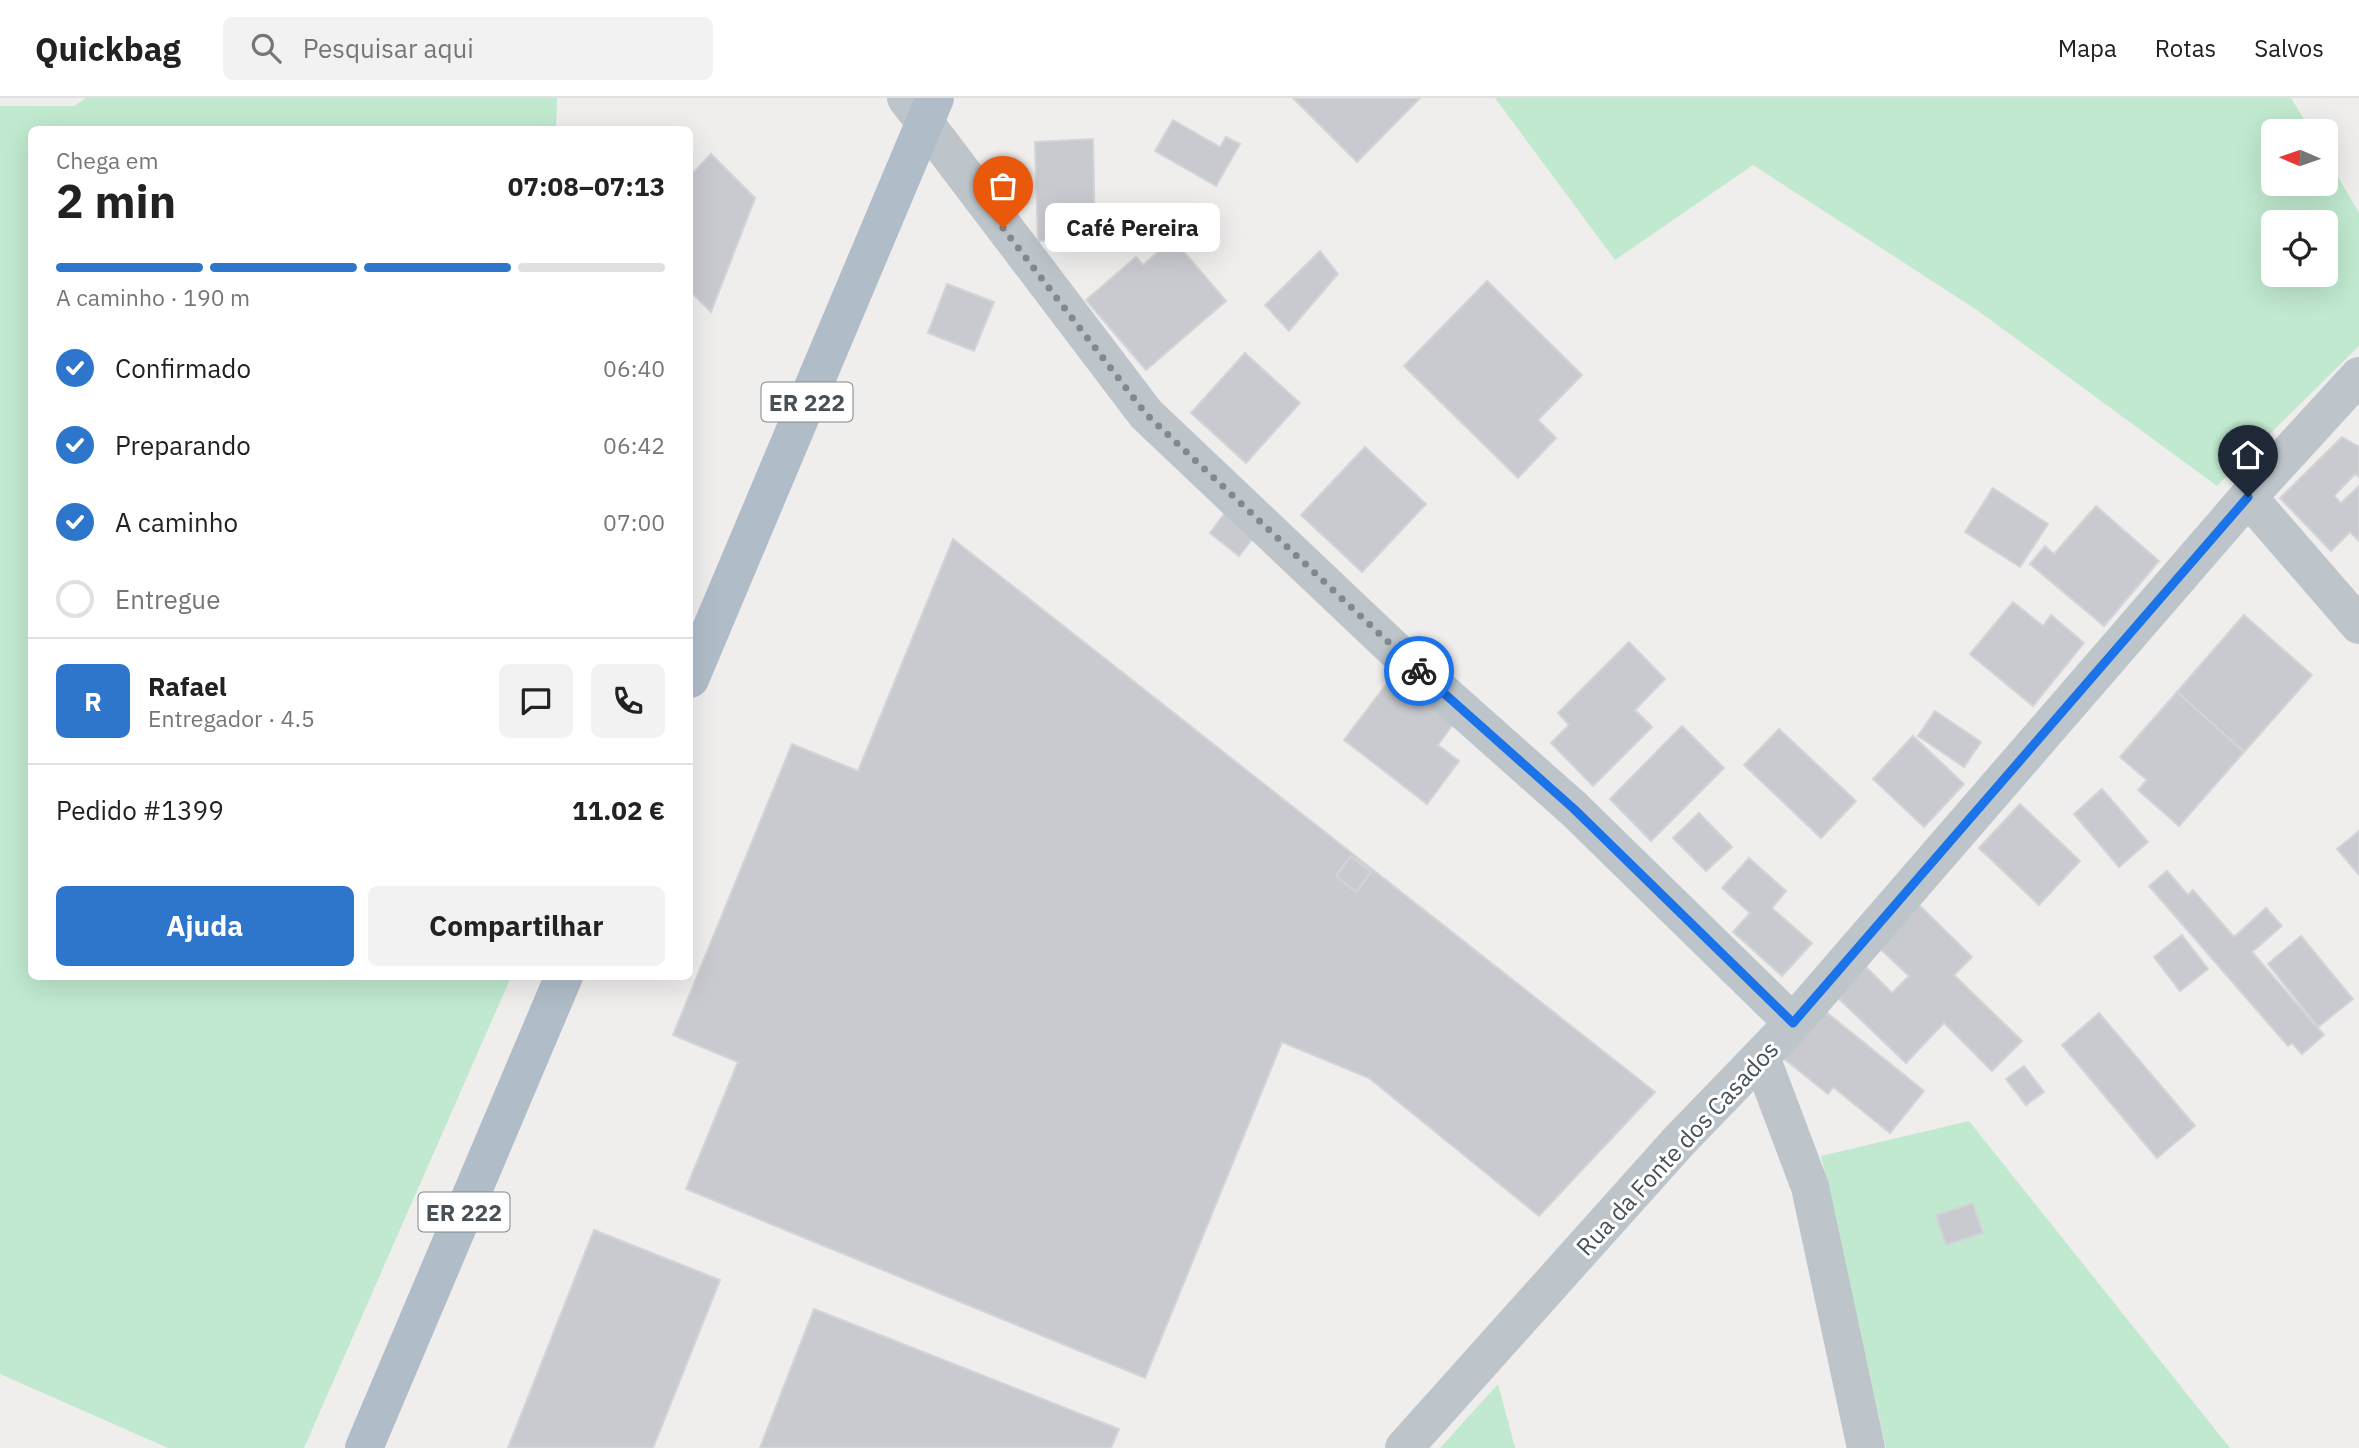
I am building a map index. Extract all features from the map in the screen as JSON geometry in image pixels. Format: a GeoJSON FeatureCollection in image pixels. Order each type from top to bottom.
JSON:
{"type":"FeatureCollection","features":[{"type":"Feature","properties":{"kind":"main road","name":"ER 222"},"geometry":{"type":"LineString","coordinates":[[693,672],[922,107]]}},
{"type":"Feature","properties":{"kind":"main road","name":"ER 222"},"geometry":{"type":"LineString","coordinates":[[364,1448],[562,980]]}},
{"type":"Feature","properties":{"kind":"street"},"geometry":{"type":"LineString","coordinates":[[922,107],[1146,414],[1395,650],[1574,809],[1793,1023]]}},
{"type":"Feature","properties":{"kind":"street","name":"Rua da Fonte dos Casados"},"geometry":{"type":"LineString","coordinates":[[1404,1448],[1679,1141],[1793,1023],[2248,497],[2359,376]]}},
{"type":"Feature","properties":{"kind":"street"},"geometry":{"type":"LineString","coordinates":[[2248,497],[2359,625]]}},
{"type":"Feature","properties":{"kind":"street"},"geometry":{"type":"LineString","coordinates":[[1761,1058],[1810,1187],[1866,1448]]}},
{"type":"Feature","properties":{"kind":"green space"},"geometry":{"type":"Polygon","coordinates":[[[86,98],[557,98],[556,126],[28,126],[28,980],[510,980],[304,1448],[168,1448],[0,1374],[0,106],[74,106],[86,98]]]}},
{"type":"Feature","properties":{"kind":"green space"},"geometry":{"type":"Polygon","coordinates":[[[1495,98],[2291,98],[2304,119],[2261,119],[2261,196],[2338,196],[2338,177],[2359,213],[2359,346],[2217,486],[1977,310],[1753,165],[1615,260],[1495,98]]]}},
{"type":"Feature","properties":{"kind":"green space"},"geometry":{"type":"Polygon","coordinates":[[[1969,1121],[2230,1448],[1886,1448],[1821,1156],[1969,1121]]]}},
{"type":"Feature","properties":{"kind":"green space"},"geometry":{"type":"Polygon","coordinates":[[[1498,1384],[1515,1448],[1440,1448],[1498,1384]]]}},
{"type":"Feature","properties":{"kind":"building"},"geometry":{"type":"Polygon","coordinates":[[[1293,98],[1420,98],[1357,162],[1293,98]]]}},
{"type":"Feature","properties":{"kind":"building"},"geometry":{"type":"Polygon","coordinates":[[[1173,120],[1220,147],[1226,137],[1240,144],[1216,186],[1155,151],[1173,120]]]}},
{"type":"Feature","properties":{"kind":"building"},"geometry":{"type":"Polygon","coordinates":[[[1093,139],[1095,239],[1038,241],[1035,142],[1093,139]]]}},
{"type":"Feature","properties":{"kind":"building"},"geometry":{"type":"Polygon","coordinates":[[[711,154],[755,198],[711,312],[693,294],[693,173],[711,154]]]}},
{"type":"Feature","properties":{"kind":"building"},"geometry":{"type":"Polygon","coordinates":[[[1173,239],[1226,301],[1146,370],[1086,300],[1136,257],[1143,265],[1173,239]]]}},
{"type":"Feature","properties":{"kind":"building"},"geometry":{"type":"Polygon","coordinates":[[[1320,251],[1338,274],[1289,331],[1265,305],[1320,251]]]}},
{"type":"Feature","properties":{"kind":"building"},"geometry":{"type":"Polygon","coordinates":[[[1487,281],[1582,375],[1538,420],[1556,438],[1518,478],[1404,366],[1487,281]]]}},
{"type":"Feature","properties":{"kind":"building"},"geometry":{"type":"Polygon","coordinates":[[[947,284],[994,302],[974,351],[928,333],[947,284]]]}},
{"type":"Feature","properties":{"kind":"building"},"geometry":{"type":"Polygon","coordinates":[[[1245,353],[1300,403],[1246,463],[1191,413],[1245,353]]]}},
{"type":"Feature","properties":{"kind":"building"},"geometry":{"type":"Polygon","coordinates":[[[2342,437],[2359,447],[2359,477],[2355,474],[2334,496],[2341,503],[2359,486],[2359,541],[2350,532],[2331,551],[2280,498],[2342,437]]]}},
{"type":"Feature","properties":{"kind":"building"},"geometry":{"type":"Polygon","coordinates":[[[1365,447],[1426,504],[1362,572],[1301,515],[1365,447]]]}},
{"type":"Feature","properties":{"kind":"building"},"geometry":{"type":"Polygon","coordinates":[[[1993,488],[2048,524],[2020,567],[1965,532],[1993,488]]]}},
{"type":"Feature","properties":{"kind":"building"},"geometry":{"type":"Polygon","coordinates":[[[2096,506],[2159,561],[2104,626],[2030,564],[2045,546],[2054,554],[2096,506]]]}},
{"type":"Feature","properties":{"kind":"building"},"geometry":{"type":"Polygon","coordinates":[[[1227,510],[1257,533],[1239,556],[1210,533],[1227,510]]]}},
{"type":"Feature","properties":{"kind":"building"},"geometry":{"type":"Polygon","coordinates":[[[953,539],[1655,1092],[1539,1216],[1369,1078],[1282,1042],[1145,1378],[686,1189],[738,1062],[673,1035],[792,744],[858,771],[953,539]]]}},
{"type":"Feature","properties":{"kind":"building"},"geometry":{"type":"Polygon","coordinates":[[[2013,602],[2043,626],[2051,615],[2084,643],[2033,706],[1970,654],[2013,602]]]}},
{"type":"Feature","properties":{"kind":"building"},"geometry":{"type":"Polygon","coordinates":[[[2244,615],[2312,675],[2244,752],[2177,692],[2244,615]]]}},
{"type":"Feature","properties":{"kind":"building"},"geometry":{"type":"Polygon","coordinates":[[[1629,642],[1665,679],[1635,710],[1652,727],[1593,786],[1551,743],[1569,725],[1558,713],[1629,642]]]}},
{"type":"Feature","properties":{"kind":"building"},"geometry":{"type":"Polygon","coordinates":[[[1398,669],[1459,716],[1438,745],[1459,761],[1427,804],[1344,740],[1398,669]]]}},
{"type":"Feature","properties":{"kind":"building"},"geometry":{"type":"Polygon","coordinates":[[[2177,692],[2244,752],[2179,826],[2138,790],[2147,780],[2120,757],[2177,692]]]}},
{"type":"Feature","properties":{"kind":"building"},"geometry":{"type":"Polygon","coordinates":[[[1935,711],[1981,742],[1964,767],[1918,736],[1935,711]]]}},
{"type":"Feature","properties":{"kind":"building"},"geometry":{"type":"Polygon","coordinates":[[[1682,726],[1724,768],[1651,841],[1610,799],[1682,726]]]}},
{"type":"Feature","properties":{"kind":"building"},"geometry":{"type":"Polygon","coordinates":[[[1779,729],[1856,801],[1821,838],[1744,765],[1779,729]]]}},
{"type":"Feature","properties":{"kind":"building"},"geometry":{"type":"Polygon","coordinates":[[[1913,736],[1964,784],[1924,827],[1873,779],[1913,736]]]}},
{"type":"Feature","properties":{"kind":"building"},"geometry":{"type":"Polygon","coordinates":[[[2102,789],[2148,842],[2119,867],[2074,814],[2102,789]]]}},
{"type":"Feature","properties":{"kind":"building"},"geometry":{"type":"Polygon","coordinates":[[[2020,804],[2080,861],[2039,905],[1979,848],[2020,804]]]}},
{"type":"Feature","properties":{"kind":"building"},"geometry":{"type":"Polygon","coordinates":[[[1699,813],[1732,847],[1706,871],[1673,838],[1699,813]]]}},
{"type":"Feature","properties":{"kind":"building"},"geometry":{"type":"Polygon","coordinates":[[[2359,831],[2359,875],[2337,849],[2359,831]]]}},
{"type":"Feature","properties":{"kind":"building"},"geometry":{"type":"Polygon","coordinates":[[[1351,856],[1371,872],[1356,892],[1336,876],[1351,856]]]}},
{"type":"Feature","properties":{"kind":"building"},"geometry":{"type":"Polygon","coordinates":[[[1749,858],[1786,891],[1772,908],[1812,943],[1782,976],[1733,932],[1750,913],[1722,888],[1749,858]]]}},
{"type":"Feature","properties":{"kind":"building"},"geometry":{"type":"Polygon","coordinates":[[[2167,871],[2188,895],[2193,890],[2234,937],[2266,908],[2282,926],[2252,952],[2324,1035],[2302,1054],[2292,1043],[2288,1046],[2149,886],[2167,871]]]}},
{"type":"Feature","properties":{"kind":"building"},"geometry":{"type":"Polygon","coordinates":[[[1918,904],[1972,957],[1954,975],[2022,1041],[1992,1071],[1944,1023],[1906,1063],[1837,997],[1866,967],[1892,993],[1909,976],[1877,946],[1918,904]]]}},
{"type":"Feature","properties":{"kind":"building"},"geometry":{"type":"Polygon","coordinates":[[[2182,935],[2208,969],[2180,991],[2154,957],[2182,935]]]}},
{"type":"Feature","properties":{"kind":"building"},"geometry":{"type":"Polygon","coordinates":[[[2301,936],[2353,999],[2318,1027],[2268,964],[2301,936]]]}},
{"type":"Feature","properties":{"kind":"building"},"geometry":{"type":"Polygon","coordinates":[[[1821,1008],[1924,1091],[1890,1133],[1833,1087],[1828,1094],[1782,1057],[1821,1008]]]}},
{"type":"Feature","properties":{"kind":"building"},"geometry":{"type":"Polygon","coordinates":[[[2099,1013],[2195,1126],[2157,1158],[2062,1045],[2099,1013]]]}},
{"type":"Feature","properties":{"kind":"building"},"geometry":{"type":"Polygon","coordinates":[[[2024,1066],[2044,1092],[2026,1105],[2006,1079],[2024,1066]]]}},
{"type":"Feature","properties":{"kind":"building"},"geometry":{"type":"Polygon","coordinates":[[[1973,1203],[1983,1233],[1946,1245],[1936,1215],[1973,1203]]]}},
{"type":"Feature","properties":{"kind":"building"},"geometry":{"type":"Polygon","coordinates":[[[594,1230],[720,1280],[653,1448],[508,1448],[594,1230]]]}},
{"type":"Feature","properties":{"kind":"building"},"geometry":{"type":"Polygon","coordinates":[[[814,1309],[1119,1429],[1111,1448],[760,1448],[814,1309]]]}},
{"type":"Feature","properties":{"kind":"way so far"},"geometry":{"type":"LineString","coordinates":[[1003,228],[1146,414],[1419,671]]}},
{"type":"Feature","properties":{"kind":"place","name":"Café Pereira"},"geometry":{"type":"Point","coordinates":[1003,228]}},
{"type":"Feature","properties":{"kind":"route"},"geometry":{"type":"LineString","coordinates":[[1419,671],[1574,809],[1793,1023],[2248,497]]}}]}
